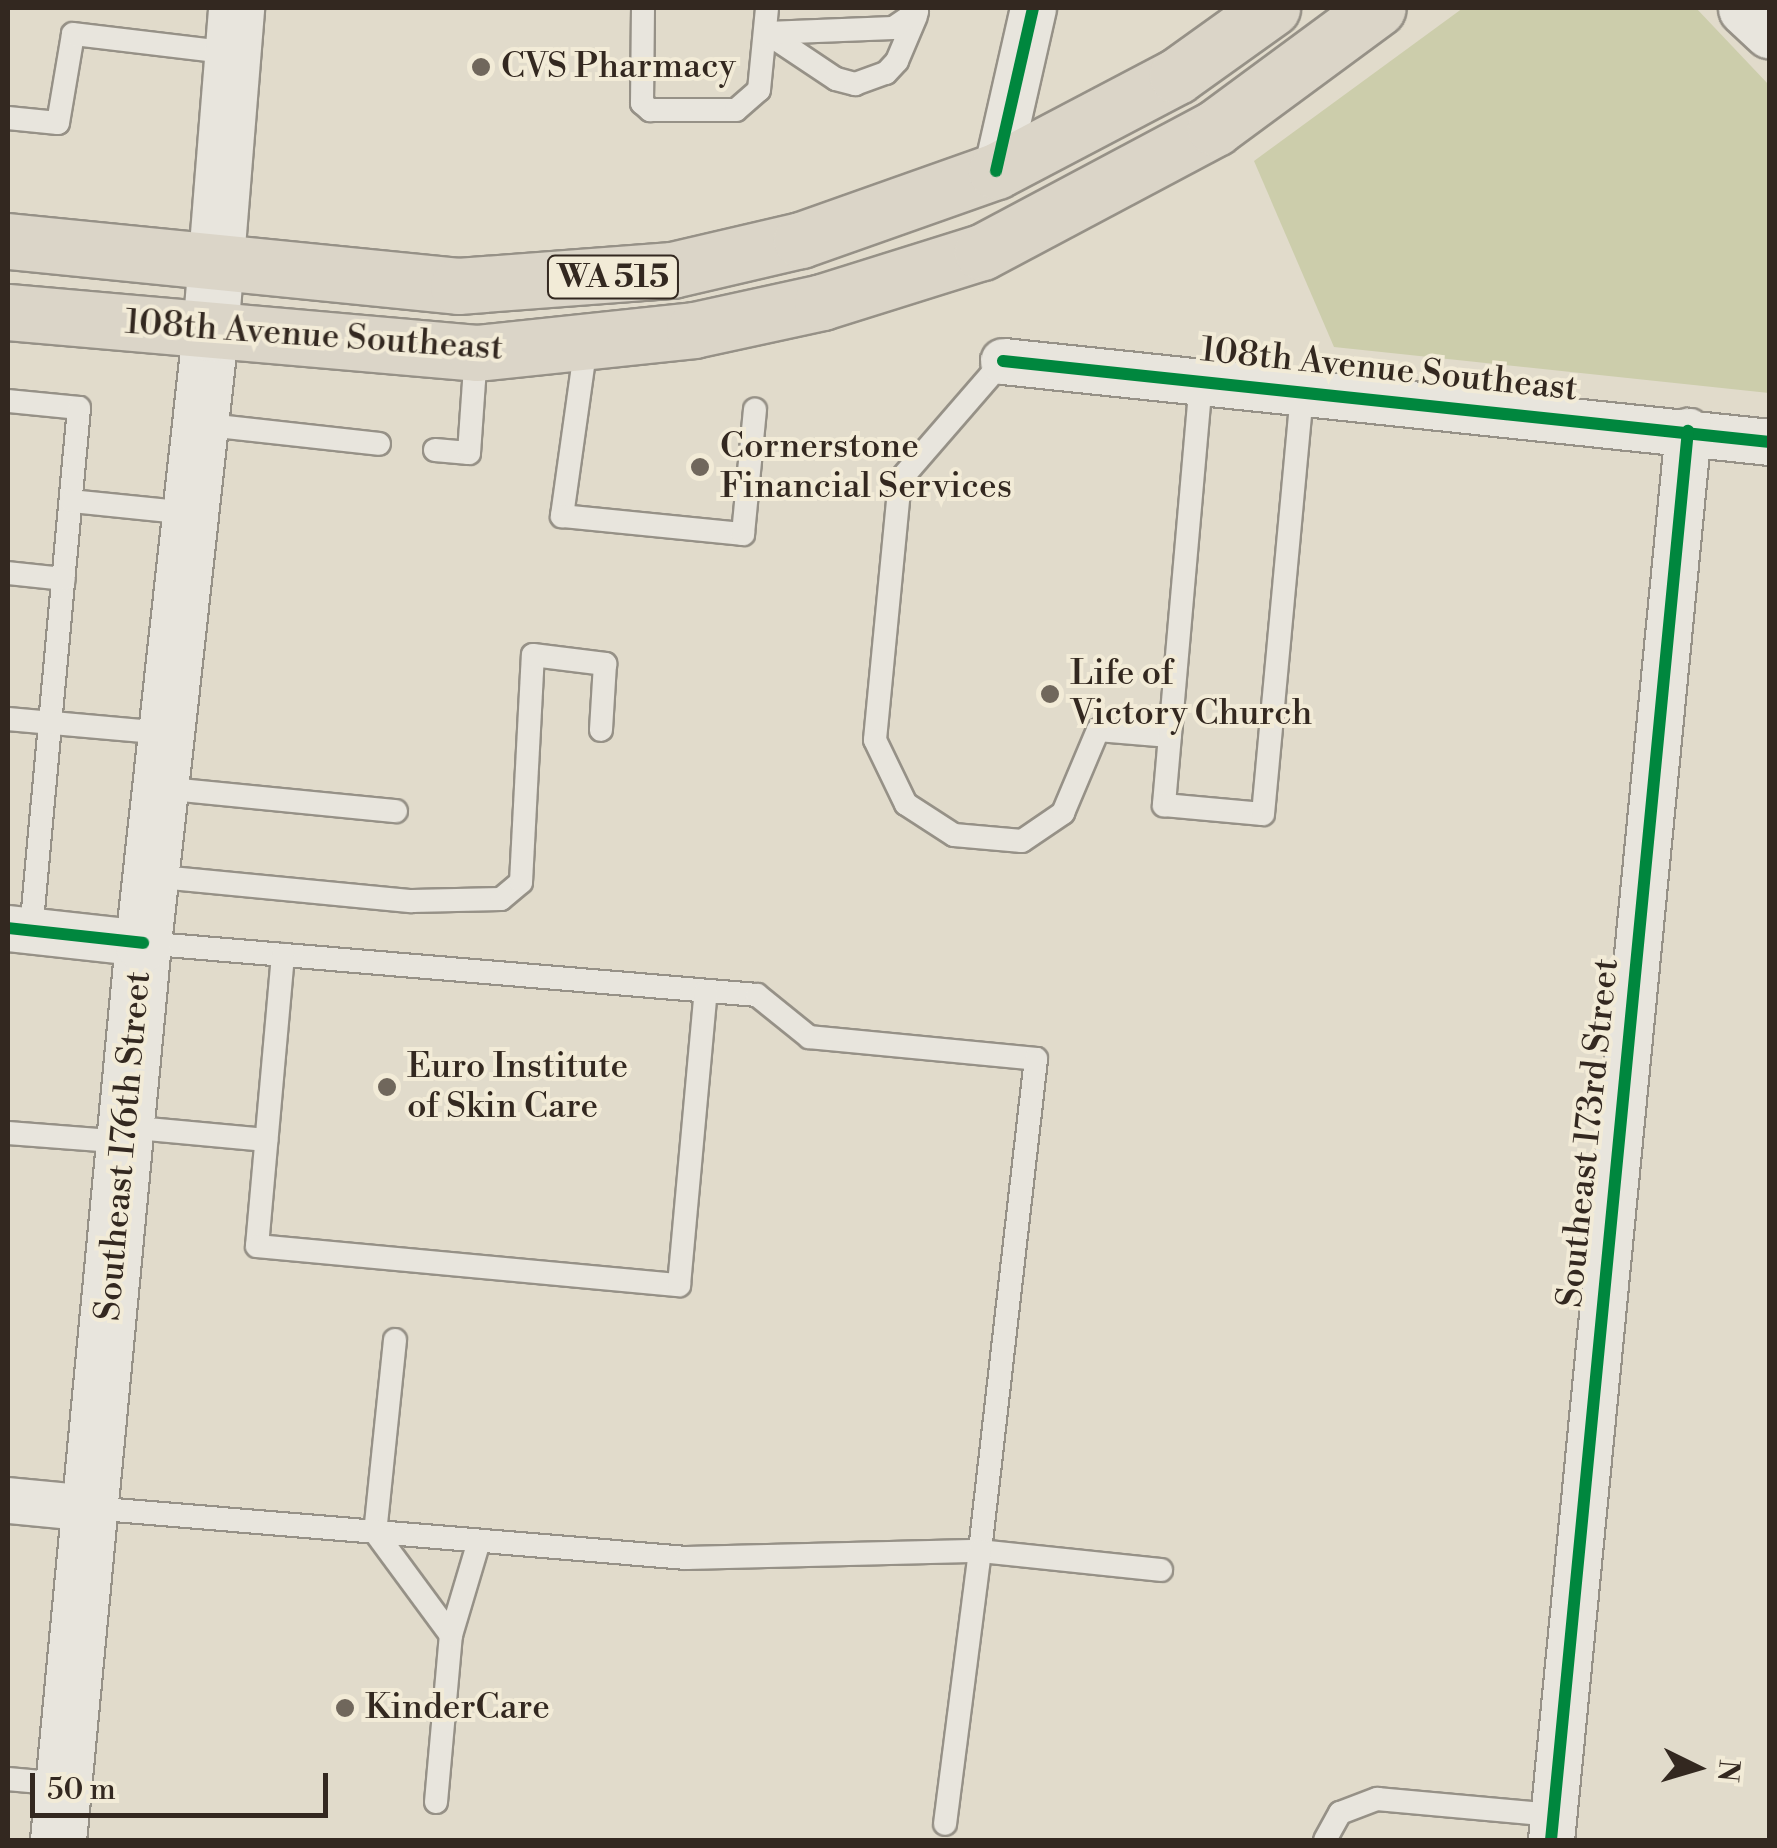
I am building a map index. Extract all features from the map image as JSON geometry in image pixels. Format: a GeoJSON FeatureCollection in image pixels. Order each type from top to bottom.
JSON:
{"type":"FeatureCollection","features":[{"type":"Feature","properties":{"kind":"main road","name":"108th Avenue Southeast"},"geometry":{"type":"LineString","coordinates":[[8,241],[458,286],[572,282],[672,270],[801,240],[996,172],[1177,76],[1272,8]]}},
{"type":"Feature","properties":{"kind":"main road","name":"108th Avenue Southeast"},"geometry":{"type":"LineString","coordinates":[[8,312],[210,333],[476,352],[586,344],[694,330],[822,302],[982,252],[1215,128],[1378,8]]}},
{"type":"Feature","properties":{"kind":"main road"},"geometry":{"type":"LineString","coordinates":[[1746,8],[1770,30]]}},
{"type":"Feature","properties":{"kind":"main road","name":"Southeast 176th Street"},"geometry":{"type":"LineString","coordinates":[[58,1840],[143,943],[210,333],[234,30]]}},
{"type":"Feature","properties":{"kind":"street"},"geometry":{"type":"LineString","coordinates":[[996,172],[1032,8]]}},
{"type":"Feature","properties":{"kind":"street","name":"108th Avenue Southeast"},"geometry":{"type":"LineString","coordinates":[[1003,361],[1770,442]]}},
{"type":"Feature","properties":{"kind":"street","name":"Southeast 173rd Street"},"geometry":{"type":"LineString","coordinates":[[1552,1828],[1688,432]]}},
{"type":"Feature","properties":{"kind":"street"},"geometry":{"type":"LineString","coordinates":[[19,930],[143,943]]}},
{"type":"Feature","properties":{"kind":"street"},"geometry":{"type":"LineString","coordinates":[[8,1500],[90,1508]]}},
{"type":"Feature","properties":{"kind":"lane"},"geometry":{"type":"LineString","coordinates":[[643,8],[638,94],[650,110],[736,110],[749,104],[764,69],[768,8]]}},
{"type":"Feature","properties":{"kind":"lane"},"geometry":{"type":"LineString","coordinates":[[767,33],[893,28],[917,12]]}},
{"type":"Feature","properties":{"kind":"lane"},"geometry":{"type":"LineString","coordinates":[[767,33],[836,79],[855,84],[886,73],[897,61],[917,12]]}},
{"type":"Feature","properties":{"kind":"lane"},"geometry":{"type":"LineString","coordinates":[[8,118],[58,123],[73,34],[234,30]]}},
{"type":"Feature","properties":{"kind":"lane"},"geometry":{"type":"LineString","coordinates":[[586,344],[562,516],[743,534],[756,410]]}},
{"type":"Feature","properties":{"kind":"lane"},"geometry":{"type":"LineString","coordinates":[[434,450],[469,453],[476,352]]}},
{"type":"Feature","properties":{"kind":"lane"},"geometry":{"type":"LineString","coordinates":[[1003,361],[900,480],[875,740],[906,804],[954,835],[1022,841],[1063,813],[1098,730],[1170,736]]}},
{"type":"Feature","properties":{"kind":"lane"},"geometry":{"type":"LineString","coordinates":[[1201,381],[1164,806],[1263,814],[1302,392]]}},
{"type":"Feature","properties":{"kind":"lane"},"geometry":{"type":"LineString","coordinates":[[8,401],[80,408],[50,723],[19,930]]}},
{"type":"Feature","properties":{"kind":"lane"},"geometry":{"type":"LineString","coordinates":[[200,424],[379,444]]}},
{"type":"Feature","properties":{"kind":"lane"},"geometry":{"type":"LineString","coordinates":[[71,501],[190,513]]}},
{"type":"Feature","properties":{"kind":"lane"},"geometry":{"type":"LineString","coordinates":[[8,573],[64,579]]}},
{"type":"Feature","properties":{"kind":"lane"},"geometry":{"type":"LineString","coordinates":[[150,876],[412,900],[500,899],[522,882],[533,655],[604,664],[601,730]]}},
{"type":"Feature","properties":{"kind":"lane"},"geometry":{"type":"LineString","coordinates":[[8,719],[166,734]]}},
{"type":"Feature","properties":{"kind":"lane"},"geometry":{"type":"LineString","coordinates":[[160,788],[396,812]]}},
{"type":"Feature","properties":{"kind":"lane"},"geometry":{"type":"LineString","coordinates":[[143,943],[757,996],[808,1037],[1036,1059],[945,1824]]}},
{"type":"Feature","properties":{"kind":"lane"},"geometry":{"type":"LineString","coordinates":[[283,955],[257,1246],[679,1285],[706,992]]}},
{"type":"Feature","properties":{"kind":"lane"},"geometry":{"type":"LineString","coordinates":[[8,1132],[266,1140]]}},
{"type":"Feature","properties":{"kind":"lane"},"geometry":{"type":"LineString","coordinates":[[395,1340],[374,1532],[452,1636]]}},
{"type":"Feature","properties":{"kind":"lane"},"geometry":{"type":"LineString","coordinates":[[90,1508],[687,1558],[980,1550],[1161,1570]]}},
{"type":"Feature","properties":{"kind":"lane"},"geometry":{"type":"LineString","coordinates":[[436,1802],[452,1636],[479,1541]]}},
{"type":"Feature","properties":{"kind":"lane"},"geometry":{"type":"LineString","coordinates":[[8,1779],[63,1784]]}},
{"type":"Feature","properties":{"kind":"lane"},"geometry":{"type":"LineString","coordinates":[[1325,1840],[1340,1813],[1377,1799],[1552,1828]]}},
{"type":"Feature","properties":{"kind":"green space"},"geometry":{"type":"Polygon","coordinates":[[[1463,8],[1696,8],[1769,85],[1769,393],[1334,347],[1254,161],[1463,8]]]}},
{"type":"Feature","properties":{"kind":"cycle path"},"geometry":{"type":"LineString","coordinates":[[996,171],[1033,8]]}},
{"type":"Feature","properties":{"kind":"cycle path"},"geometry":{"type":"LineString","coordinates":[[1003,361],[1770,442]]}},
{"type":"Feature","properties":{"kind":"cycle path"},"geometry":{"type":"LineString","coordinates":[[1551,1840],[1688,431]]}},
{"type":"Feature","properties":{"kind":"cycle path"},"geometry":{"type":"LineString","coordinates":[[8,928],[143,943]]}},
{"type":"Feature","properties":{"kind":"place","name":"CVS Pharmacy"},"geometry":{"type":"Point","coordinates":[481,67]}},
{"type":"Feature","properties":{"kind":"place","name":"Cornerstone Financial Services"},"geometry":{"type":"Point","coordinates":[700,467]}},
{"type":"Feature","properties":{"kind":"place","name":"Life of Victory Church"},"geometry":{"type":"Point","coordinates":[1050,694]}},
{"type":"Feature","properties":{"kind":"place","name":"Euro Institute of Skin Care"},"geometry":{"type":"Point","coordinates":[387,1087]}},
{"type":"Feature","properties":{"kind":"place","name":"KinderCare"},"geometry":{"type":"Point","coordinates":[345,1708]}}]}
